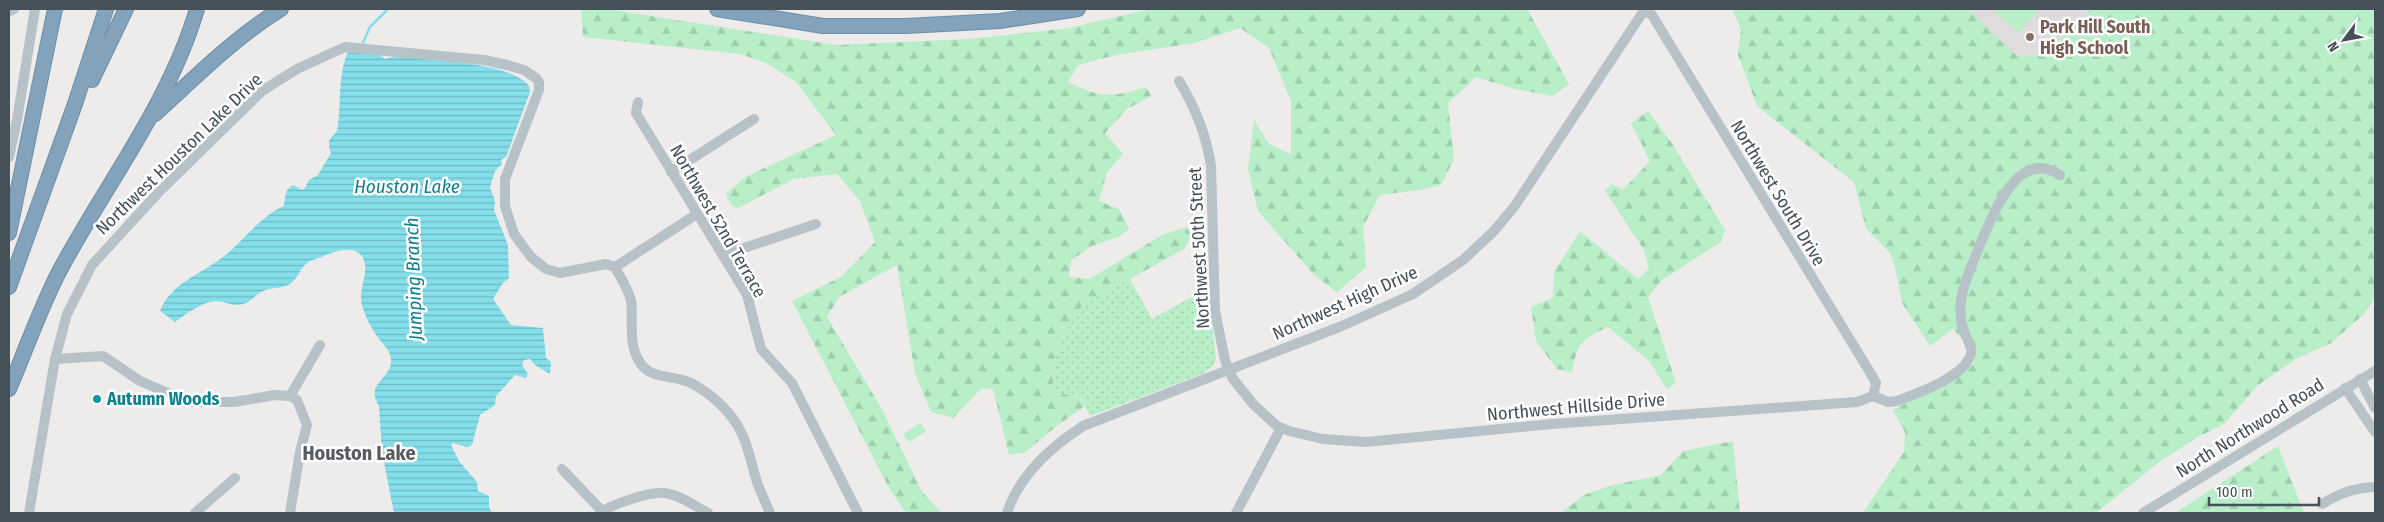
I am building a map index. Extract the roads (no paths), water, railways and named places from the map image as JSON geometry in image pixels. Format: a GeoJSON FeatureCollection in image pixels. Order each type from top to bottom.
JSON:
{"type":"FeatureCollection","features":[{"type":"Feature","properties":{"kind":"highway"},"geometry":{"type":"LineString","coordinates":[[9,233],[55,9]]}},
{"type":"Feature","properties":{"kind":"highway"},"geometry":{"type":"LineString","coordinates":[[9,287],[106,9]]}},
{"type":"Feature","properties":{"kind":"highway"},"geometry":{"type":"LineString","coordinates":[[62,138],[80,110],[106,47],[126,9]]}},
{"type":"Feature","properties":{"kind":"highway"},"geometry":{"type":"LineString","coordinates":[[9,389],[59,271],[149,120],[188,34],[197,9]]}},
{"type":"Feature","properties":{"kind":"highway"},"geometry":{"type":"LineString","coordinates":[[149,120],[222,52],[256,24],[280,9]]}},
{"type":"Feature","properties":{"kind":"highway"},"geometry":{"type":"LineString","coordinates":[[717,9],[823,26],[906,26],[1000,21],[1078,9]]}},
{"type":"Feature","properties":{"kind":"street"},"geometry":{"type":"LineString","coordinates":[[9,11],[14,9]]}},
{"type":"Feature","properties":{"kind":"street"},"geometry":{"type":"LineString","coordinates":[[9,157],[35,9]]}},
{"type":"Feature","properties":{"kind":"street","name":"Northwest High Drive"},"geometry":{"type":"LineString","coordinates":[[1007,513],[1026,477],[1040,460],[1083,426],[1342,326],[1386,307],[1438,279],[1474,250],[1514,207],[1645,10]]}},
{"type":"Feature","properties":{"kind":"street","name":"Northwest South Drive"},"geometry":{"type":"LineString","coordinates":[[1645,10],[1652,15],[1871,374],[1876,383],[1873,396]]}},
{"type":"Feature","properties":{"kind":"street","name":"Northwest Houston Lake Drive"},"geometry":{"type":"LineString","coordinates":[[29,513],[55,359],[67,314],[92,265],[125,226],[262,91],[297,69],[345,47],[484,60],[507,64],[524,70],[539,82],[538,90],[505,179],[506,206],[514,234],[531,257],[546,269],[560,273],[606,264],[615,267]]}},
{"type":"Feature","properties":{"kind":"street","name":"Northwest 50th Street"},"geometry":{"type":"LineString","coordinates":[[1179,81],[1198,114],[1211,166],[1215,311],[1225,360],[1233,379],[1254,405],[1281,428]]}},
{"type":"Feature","properties":{"kind":"street","name":"Northwest 52nd Terrace"},"geometry":{"type":"LineString","coordinates":[[638,102],[636,114],[723,255],[751,305],[755,332],[761,349],[792,383],[858,513]]}},
{"type":"Feature","properties":{"kind":"street"},"geometry":{"type":"LineString","coordinates":[[671,172],[754,119]]}},
{"type":"Feature","properties":{"kind":"street"},"geometry":{"type":"LineString","coordinates":[[1873,396],[1888,402],[1897,402],[1948,377],[1965,365],[1972,354],[1963,330],[1961,300],[1972,264],[1996,208],[2020,176],[2030,170],[2050,168],[2060,175]]}},
{"type":"Feature","properties":{"kind":"street"},"geometry":{"type":"LineString","coordinates":[[697,214],[615,267],[631,300],[630,325],[634,352],[650,374],[669,376],[689,382],[710,395],[732,416],[743,435],[758,485],[770,513]]}},
{"type":"Feature","properties":{"kind":"street"},"geometry":{"type":"LineString","coordinates":[[723,255],[816,224]]}},
{"type":"Feature","properties":{"kind":"street"},"geometry":{"type":"LineString","coordinates":[[290,396],[320,345]]}},
{"type":"Feature","properties":{"kind":"street"},"geometry":{"type":"LineString","coordinates":[[55,359],[104,356],[140,381],[189,402],[234,402],[275,395],[290,396],[297,400],[307,425],[300,452],[290,513]]}},
{"type":"Feature","properties":{"kind":"street","name":"North Northwood Road"},"geometry":{"type":"LineString","coordinates":[[2143,513],[2375,371]]}},
{"type":"Feature","properties":{"kind":"street"},"geometry":{"type":"LineString","coordinates":[[2360,379],[2375,408]]}},
{"type":"Feature","properties":{"kind":"street"},"geometry":{"type":"LineString","coordinates":[[2345,388],[2375,432]]}},
{"type":"Feature","properties":{"kind":"street","name":"Northwest Hillside Drive"},"geometry":{"type":"LineString","coordinates":[[1281,428],[1323,439],[1366,442],[1552,424],[1857,402],[1873,396]]}},
{"type":"Feature","properties":{"kind":"street"},"geometry":{"type":"LineString","coordinates":[[1236,513],[1281,428]]}},
{"type":"Feature","properties":{"kind":"street"},"geometry":{"type":"LineString","coordinates":[[562,469],[601,512],[619,504],[664,493],[688,502],[708,513]]}},
{"type":"Feature","properties":{"kind":"street"},"geometry":{"type":"LineString","coordinates":[[195,513],[235,478]]}},
{"type":"Feature","properties":{"kind":"street"},"geometry":{"type":"LineString","coordinates":[[2322,504],[2338,494],[2355,488],[2375,486]]}},
{"type":"Feature","properties":{"kind":"water","name":"Houston Lake"},"geometry":{"type":"Polygon","coordinates":[[[348,52],[379,54],[385,59],[396,56],[488,67],[520,78],[529,86],[530,92],[506,157],[501,160],[502,164],[495,171],[490,187],[495,201],[494,210],[508,245],[509,278],[503,283],[493,299],[511,325],[543,328],[546,358],[551,362],[550,374],[535,365],[530,359],[524,360],[522,365],[528,374],[526,378],[515,375],[496,396],[495,405],[480,415],[472,445],[467,447],[453,443],[451,445],[459,461],[477,482],[478,491],[489,496],[489,508],[493,513],[394,513],[382,452],[379,406],[375,398],[377,386],[388,371],[391,359],[387,349],[370,326],[363,309],[361,295],[365,264],[363,257],[359,253],[342,250],[311,261],[305,265],[290,284],[265,290],[242,304],[234,305],[220,301],[211,302],[194,309],[175,322],[160,311],[171,293],[179,286],[223,257],[267,216],[284,206],[286,194],[290,187],[293,185],[302,190],[309,180],[318,175],[331,153],[329,143],[337,130],[341,79],[348,52]]]}},
{"type":"Feature","properties":{"kind":"waterway","name":"Jumping Branch"},"geometry":{"type":"LineString","coordinates":[[362,45],[370,27],[388,9]]}},
{"type":"Feature","properties":{"kind":"place","name":"Park Hill South High School"},"geometry":{"type":"Point","coordinates":[2030,37]}},
{"type":"Feature","properties":{"kind":"place","name":"Autumn Woods"},"geometry":{"type":"Point","coordinates":[97,399]}},
{"type":"Feature","properties":{"kind":"district","name":"Houston Lake"},"geometry":{"type":"Point","coordinates":[359,453]}}]}
